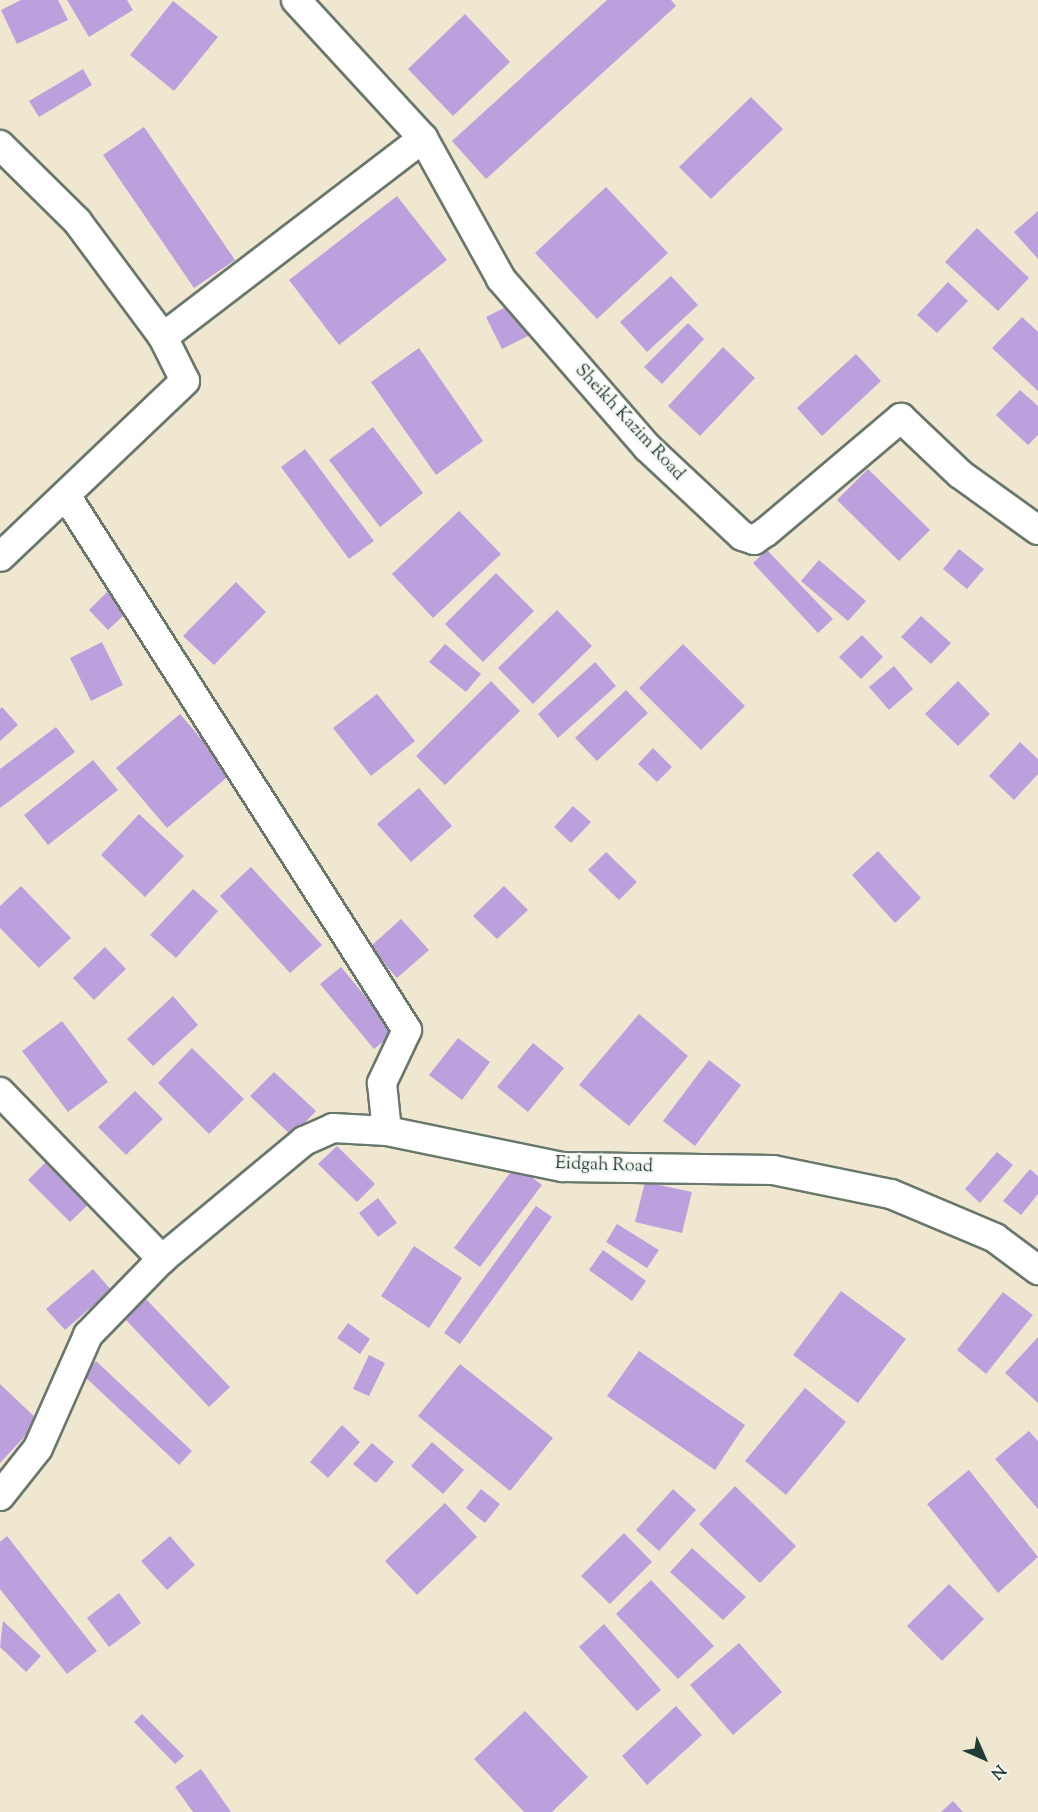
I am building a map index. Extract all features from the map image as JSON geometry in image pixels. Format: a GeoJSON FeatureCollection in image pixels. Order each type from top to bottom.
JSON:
{"type":"FeatureCollection","features":[{"type":"Feature","properties":{"kind":"street","name":"Sheikh Kazim Road"},"geometry":{"type":"LineString","coordinates":[[296,0],[423,138],[501,279],[647,447],[742,536],[754,540],[766,532],[902,418],[960,474],[1038,530]]}},
{"type":"Feature","properties":{"kind":"street"},"geometry":{"type":"LineString","coordinates":[[163,337],[423,138]]}},
{"type":"Feature","properties":{"kind":"street"},"geometry":{"type":"LineString","coordinates":[[0,145],[77,221],[163,337],[185,381],[180,390],[0,557]]}},
{"type":"Feature","properties":{"kind":"street"},"geometry":{"type":"LineString","coordinates":[[67,497],[406,1030],[382,1083],[387,1131]]}},
{"type":"Feature","properties":{"kind":"street"},"geometry":{"type":"LineString","coordinates":[[0,1092],[162,1259]]}},
{"type":"Feature","properties":{"kind":"street","name":"Eidgah Road"},"geometry":{"type":"LineString","coordinates":[[0,1496],[38,1448],[88,1335],[162,1259],[315,1134],[333,1128],[387,1131],[563,1167],[773,1170],[891,1194],[995,1238],[1038,1270]]}},
{"type":"Feature","properties":{"kind":"building"},"geometry":{"type":"Polygon","coordinates":[[[21,0],[58,0],[68,20],[17,44],[1,10],[21,0]]]}},
{"type":"Feature","properties":{"kind":"building"},"geometry":{"type":"Polygon","coordinates":[[[67,0],[127,0],[133,10],[89,37],[67,0]]]}},
{"type":"Feature","properties":{"kind":"building"},"geometry":{"type":"Polygon","coordinates":[[[607,0],[671,0],[676,6],[486,179],[452,141],[607,0]]]}},
{"type":"Feature","properties":{"kind":"building"},"geometry":{"type":"Polygon","coordinates":[[[173,1],[218,37],[174,91],[130,55],[173,1]]]}},
{"type":"Feature","properties":{"kind":"building"},"geometry":{"type":"Polygon","coordinates":[[[465,14],[510,62],[453,116],[408,69],[465,14]]]}},
{"type":"Feature","properties":{"kind":"building"},"geometry":{"type":"Polygon","coordinates":[[[83,69],[92,85],[39,117],[29,101],[83,69]]]}},
{"type":"Feature","properties":{"kind":"building"},"geometry":{"type":"Polygon","coordinates":[[[751,97],[783,129],[711,199],[679,167],[751,97]]]}},
{"type":"Feature","properties":{"kind":"building"},"geometry":{"type":"Polygon","coordinates":[[[144,127],[235,260],[194,288],[103,155],[144,127]]]}},
{"type":"Feature","properties":{"kind":"building"},"geometry":{"type":"Polygon","coordinates":[[[606,187],[668,253],[597,319],[535,253],[606,187]]]}},
{"type":"Feature","properties":{"kind":"building"},"geometry":{"type":"Polygon","coordinates":[[[397,196],[447,260],[339,345],[289,280],[397,196]]]}},
{"type":"Feature","properties":{"kind":"building"},"geometry":{"type":"Polygon","coordinates":[[[1038,211],[1038,259],[1014,232],[1038,211]]]}},
{"type":"Feature","properties":{"kind":"building"},"geometry":{"type":"Polygon","coordinates":[[[977,228],[1029,278],[998,311],[945,262],[977,228]]]}},
{"type":"Feature","properties":{"kind":"building"},"geometry":{"type":"Polygon","coordinates":[[[671,276],[698,305],[647,352],[620,322],[671,276]]]}},
{"type":"Feature","properties":{"kind":"building"},"geometry":{"type":"Polygon","coordinates":[[[948,282],[968,301],[937,333],[917,315],[948,282]]]}},
{"type":"Feature","properties":{"kind":"building"},"geometry":{"type":"Polygon","coordinates":[[[516,302],[532,334],[502,349],[486,317],[516,302]]]}},
{"type":"Feature","properties":{"kind":"building"},"geometry":{"type":"Polygon","coordinates":[[[1022,317],[1038,332],[1038,391],[992,348],[1022,317]]]}},
{"type":"Feature","properties":{"kind":"building"},"geometry":{"type":"Polygon","coordinates":[[[688,323],[704,339],[662,384],[644,367],[688,323]]]}},
{"type":"Feature","properties":{"kind":"building"},"geometry":{"type":"Polygon","coordinates":[[[723,347],[755,378],[700,436],[668,406],[723,347]]]}},
{"type":"Feature","properties":{"kind":"building"},"geometry":{"type":"Polygon","coordinates":[[[419,348],[483,441],[436,475],[371,382],[419,348]]]}},
{"type":"Feature","properties":{"kind":"building"},"geometry":{"type":"Polygon","coordinates":[[[856,354],[881,381],[822,436],[797,408],[856,354]]]}},
{"type":"Feature","properties":{"kind":"building"},"geometry":{"type":"Polygon","coordinates":[[[1020,390],[1038,406],[1038,435],[1028,445],[996,415],[1020,390]]]}},
{"type":"Feature","properties":{"kind":"building"},"geometry":{"type":"Polygon","coordinates":[[[373,427],[423,493],[380,527],[329,460],[373,427]]]}},
{"type":"Feature","properties":{"kind":"building"},"geometry":{"type":"Polygon","coordinates":[[[305,449],[374,541],[349,559],[281,467],[305,449]]]}},
{"type":"Feature","properties":{"kind":"building"},"geometry":{"type":"Polygon","coordinates":[[[868,469],[930,530],[899,561],[837,500],[868,469]]]}},
{"type":"Feature","properties":{"kind":"building"},"geometry":{"type":"Polygon","coordinates":[[[459,511],[501,554],[433,618],[392,574],[459,511]]]}},
{"type":"Feature","properties":{"kind":"building"},"geometry":{"type":"Polygon","coordinates":[[[959,549],[984,569],[967,589],[943,569],[959,549]]]}},
{"type":"Feature","properties":{"kind":"building"},"geometry":{"type":"Polygon","coordinates":[[[767,550],[833,619],[818,633],[753,563],[767,550]]]}},
{"type":"Feature","properties":{"kind":"building"},"geometry":{"type":"Polygon","coordinates":[[[819,560],[866,601],[848,621],[801,581],[819,560]]]}},
{"type":"Feature","properties":{"kind":"building"},"geometry":{"type":"Polygon","coordinates":[[[496,573],[534,611],[483,662],[445,624],[496,573]]]}},
{"type":"Feature","properties":{"kind":"building"},"geometry":{"type":"Polygon","coordinates":[[[236,582],[266,612],[214,665],[183,636],[236,582]]]}},
{"type":"Feature","properties":{"kind":"building"},"geometry":{"type":"Polygon","coordinates":[[[107,592],[127,612],[108,630],[89,610],[107,592]]]}},
{"type":"Feature","properties":{"kind":"building"},"geometry":{"type":"Polygon","coordinates":[[[557,610],[592,646],[533,704],[498,668],[557,610]]]}},
{"type":"Feature","properties":{"kind":"building"},"geometry":{"type":"Polygon","coordinates":[[[921,616],[951,643],[931,664],[901,637],[921,616]]]}},
{"type":"Feature","properties":{"kind":"building"},"geometry":{"type":"Polygon","coordinates":[[[862,635],[883,657],[861,679],[839,657],[862,635]]]}},
{"type":"Feature","properties":{"kind":"building"},"geometry":{"type":"Polygon","coordinates":[[[102,642],[123,685],[91,701],[70,658],[102,642]]]}},
{"type":"Feature","properties":{"kind":"building"},"geometry":{"type":"Polygon","coordinates":[[[445,644],[481,674],[466,692],[429,662],[445,644]]]}},
{"type":"Feature","properties":{"kind":"building"},"geometry":{"type":"Polygon","coordinates":[[[683,644],[745,706],[701,750],[639,688],[683,644]]]}},
{"type":"Feature","properties":{"kind":"building"},"geometry":{"type":"Polygon","coordinates":[[[595,662],[616,686],[558,738],[538,714],[595,662]]]}},
{"type":"Feature","properties":{"kind":"building"},"geometry":{"type":"Polygon","coordinates":[[[894,666],[913,689],[889,710],[869,687],[894,666]]]}},
{"type":"Feature","properties":{"kind":"building"},"geometry":{"type":"Polygon","coordinates":[[[491,681],[520,711],[445,785],[416,756],[491,681]]]}},
{"type":"Feature","properties":{"kind":"building"},"geometry":{"type":"Polygon","coordinates":[[[958,681],[990,714],[958,746],[925,714],[958,681]]]}},
{"type":"Feature","properties":{"kind":"building"},"geometry":{"type":"Polygon","coordinates":[[[626,690],[648,713],[597,761],[575,738],[626,690]]]}},
{"type":"Feature","properties":{"kind":"building"},"geometry":{"type":"Polygon","coordinates":[[[377,694],[415,741],[371,776],[333,728],[377,694]]]}},
{"type":"Feature","properties":{"kind":"building"},"geometry":{"type":"Polygon","coordinates":[[[2,707],[18,725],[0,741],[0,709],[2,707]]]}},
{"type":"Feature","properties":{"kind":"building"},"geometry":{"type":"Polygon","coordinates":[[[180,714],[231,774],[167,828],[116,768],[180,714]]]}},
{"type":"Feature","properties":{"kind":"building"},"geometry":{"type":"Polygon","coordinates":[[[56,727],[75,752],[0,808],[0,769],[56,727]]]}},
{"type":"Feature","properties":{"kind":"building"},"geometry":{"type":"Polygon","coordinates":[[[1020,742],[1038,759],[1038,774],[1014,800],[989,776],[1020,742]]]}},
{"type":"Feature","properties":{"kind":"building"},"geometry":{"type":"Polygon","coordinates":[[[653,748],[672,767],[657,782],[638,764],[653,748]]]}},
{"type":"Feature","properties":{"kind":"building"},"geometry":{"type":"Polygon","coordinates":[[[93,760],[118,790],[48,845],[24,815],[93,760]]]}},
{"type":"Feature","properties":{"kind":"building"},"geometry":{"type":"Polygon","coordinates":[[[419,788],[452,826],[411,862],[377,824],[419,788]]]}},
{"type":"Feature","properties":{"kind":"building"},"geometry":{"type":"Polygon","coordinates":[[[573,806],[591,822],[571,843],[554,827],[573,806]]]}},
{"type":"Feature","properties":{"kind":"building"},"geometry":{"type":"Polygon","coordinates":[[[139,814],[184,856],[145,897],[101,855],[139,814]]]}},
{"type":"Feature","properties":{"kind":"building"},"geometry":{"type":"Polygon","coordinates":[[[878,851],[921,898],[895,923],[852,875],[878,851]]]}},
{"type":"Feature","properties":{"kind":"building"},"geometry":{"type":"Polygon","coordinates":[[[606,852],[637,882],[619,900],[588,870],[606,852]]]}},
{"type":"Feature","properties":{"kind":"building"},"geometry":{"type":"Polygon","coordinates":[[[251,867],[322,945],[290,973],[220,896],[251,867]]]}},
{"type":"Feature","properties":{"kind":"building"},"geometry":{"type":"Polygon","coordinates":[[[21,886],[71,938],[39,968],[0,928],[0,906],[21,886]]]}},
{"type":"Feature","properties":{"kind":"building"},"geometry":{"type":"Polygon","coordinates":[[[504,886],[528,910],[497,939],[473,916],[504,886]]]}},
{"type":"Feature","properties":{"kind":"building"},"geometry":{"type":"Polygon","coordinates":[[[193,889],[218,911],[176,958],[150,935],[193,889]]]}},
{"type":"Feature","properties":{"kind":"building"},"geometry":{"type":"Polygon","coordinates":[[[401,919],[429,950],[397,978],[370,947],[401,919]]]}},
{"type":"Feature","properties":{"kind":"building"},"geometry":{"type":"Polygon","coordinates":[[[105,947],[126,969],[94,1000],[73,978],[105,947]]]}},
{"type":"Feature","properties":{"kind":"building"},"geometry":{"type":"Polygon","coordinates":[[[341,967],[395,1032],[374,1049],[320,984],[341,967]]]}},
{"type":"Feature","properties":{"kind":"building"},"geometry":{"type":"Polygon","coordinates":[[[173,996],[198,1025],[153,1066],[127,1039],[173,996]]]}},
{"type":"Feature","properties":{"kind":"building"},"geometry":{"type":"Polygon","coordinates":[[[639,1014],[688,1056],[629,1126],[579,1085],[639,1014]]]}},
{"type":"Feature","properties":{"kind":"building"},"geometry":{"type":"Polygon","coordinates":[[[62,1021],[108,1082],[68,1112],[22,1051],[62,1021]]]}},
{"type":"Feature","properties":{"kind":"building"},"geometry":{"type":"Polygon","coordinates":[[[458,1038],[490,1062],[462,1100],[429,1075],[458,1038]]]}},
{"type":"Feature","properties":{"kind":"building"},"geometry":{"type":"Polygon","coordinates":[[[533,1043],[564,1068],[528,1112],[497,1087],[533,1043]]]}},
{"type":"Feature","properties":{"kind":"building"},"geometry":{"type":"Polygon","coordinates":[[[192,1048],[244,1099],[209,1134],[158,1083],[192,1048]]]}},
{"type":"Feature","properties":{"kind":"building"},"geometry":{"type":"Polygon","coordinates":[[[709,1060],[741,1085],[695,1146],[663,1121],[709,1060]]]}},
{"type":"Feature","properties":{"kind":"building"},"geometry":{"type":"Polygon","coordinates":[[[274,1072],[316,1111],[292,1136],[250,1096],[274,1072]]]}},
{"type":"Feature","properties":{"kind":"building"},"geometry":{"type":"Polygon","coordinates":[[[135,1091],[163,1119],[126,1155],[98,1127],[135,1091]]]}},
{"type":"Feature","properties":{"kind":"building"},"geometry":{"type":"Polygon","coordinates":[[[337,1146],[375,1184],[357,1202],[318,1164],[337,1146]]]}},
{"type":"Feature","properties":{"kind":"building"},"geometry":{"type":"Polygon","coordinates":[[[997,1152],[1013,1165],[980,1203],[965,1189],[997,1152]]]}},
{"type":"Feature","properties":{"kind":"building"},"geometry":{"type":"Polygon","coordinates":[[[51,1157],[93,1200],[70,1222],[28,1180],[51,1157]]]}},
{"type":"Feature","properties":{"kind":"building"},"geometry":{"type":"Polygon","coordinates":[[[516,1165],[542,1185],[480,1267],[454,1248],[516,1165]]]}},
{"type":"Feature","properties":{"kind":"building"},"geometry":{"type":"Polygon","coordinates":[[[1030,1169],[1038,1176],[1038,1194],[1021,1215],[1003,1201],[1030,1169]]]}},
{"type":"Feature","properties":{"kind":"building"},"geometry":{"type":"Polygon","coordinates":[[[645,1182],[692,1192],[682,1233],[635,1222],[645,1182]]]}},
{"type":"Feature","properties":{"kind":"building"},"geometry":{"type":"Polygon","coordinates":[[[378,1198],[397,1223],[378,1237],[359,1213],[378,1198]]]}},
{"type":"Feature","properties":{"kind":"building"},"geometry":{"type":"Polygon","coordinates":[[[536,1206],[552,1217],[460,1344],[444,1333],[536,1206]]]}},
{"type":"Feature","properties":{"kind":"building"},"geometry":{"type":"Polygon","coordinates":[[[617,1224],[659,1250],[647,1268],[606,1242],[617,1224]]]}},
{"type":"Feature","properties":{"kind":"building"},"geometry":{"type":"Polygon","coordinates":[[[414,1246],[462,1278],[429,1328],[381,1296],[414,1246]]]}},
{"type":"Feature","properties":{"kind":"building"},"geometry":{"type":"Polygon","coordinates":[[[603,1250],[646,1281],[632,1301],[589,1270],[603,1250]]]}},
{"type":"Feature","properties":{"kind":"building"},"geometry":{"type":"Polygon","coordinates":[[[93,1269],[111,1290],[65,1330],[46,1309],[93,1269]]]}},
{"type":"Feature","properties":{"kind":"building"},"geometry":{"type":"Polygon","coordinates":[[[841,1291],[906,1339],[858,1403],[793,1355],[841,1291]]]}},
{"type":"Feature","properties":{"kind":"building"},"geometry":{"type":"Polygon","coordinates":[[[1003,1292],[1033,1315],[986,1374],[957,1350],[1003,1292]]]}},
{"type":"Feature","properties":{"kind":"building"},"geometry":{"type":"Polygon","coordinates":[[[146,1299],[230,1387],[209,1407],[125,1319],[146,1299]]]}},
{"type":"Feature","properties":{"kind":"building"},"geometry":{"type":"Polygon","coordinates":[[[348,1323],[370,1339],[360,1354],[337,1338],[348,1323]]]}},
{"type":"Feature","properties":{"kind":"building"},"geometry":{"type":"Polygon","coordinates":[[[1038,1337],[1038,1403],[1005,1373],[1038,1337]]]}},
{"type":"Feature","properties":{"kind":"building"},"geometry":{"type":"Polygon","coordinates":[[[639,1351],[745,1425],[715,1470],[607,1396],[639,1351]]]}},
{"type":"Feature","properties":{"kind":"building"},"geometry":{"type":"Polygon","coordinates":[[[369,1355],[385,1363],[369,1396],[353,1389],[369,1355]]]}},
{"type":"Feature","properties":{"kind":"building"},"geometry":{"type":"Polygon","coordinates":[[[96,1361],[192,1451],[179,1465],[83,1375],[96,1361]]]}},
{"type":"Feature","properties":{"kind":"building"},"geometry":{"type":"Polygon","coordinates":[[[460,1364],[553,1438],[510,1491],[418,1416],[460,1364]]]}},
{"type":"Feature","properties":{"kind":"building"},"geometry":{"type":"Polygon","coordinates":[[[0,1384],[39,1421],[0,1463],[0,1384]]]}},
{"type":"Feature","properties":{"kind":"building"},"geometry":{"type":"Polygon","coordinates":[[[805,1388],[846,1422],[786,1495],[745,1461],[805,1388]]]}},
{"type":"Feature","properties":{"kind":"building"},"geometry":{"type":"Polygon","coordinates":[[[342,1425],[360,1442],[328,1478],[310,1462],[342,1425]]]}},
{"type":"Feature","properties":{"kind":"building"},"geometry":{"type":"Polygon","coordinates":[[[1029,1431],[1038,1441],[1038,1509],[995,1459],[1029,1431]]]}},
{"type":"Feature","properties":{"kind":"building"},"geometry":{"type":"Polygon","coordinates":[[[432,1442],[464,1470],[443,1494],[411,1466],[432,1442]]]}},
{"type":"Feature","properties":{"kind":"building"},"geometry":{"type":"Polygon","coordinates":[[[372,1443],[394,1462],[376,1483],[353,1464],[372,1443]]]}},
{"type":"Feature","properties":{"kind":"building"},"geometry":{"type":"Polygon","coordinates":[[[969,1470],[1038,1557],[998,1593],[927,1504],[969,1470]]]}},
{"type":"Feature","properties":{"kind":"building"},"geometry":{"type":"Polygon","coordinates":[[[735,1486],[796,1546],[760,1583],[699,1524],[735,1486]]]}},
{"type":"Feature","properties":{"kind":"building"},"geometry":{"type":"Polygon","coordinates":[[[481,1489],[500,1504],[485,1523],[466,1508],[481,1489]]]}},
{"type":"Feature","properties":{"kind":"building"},"geometry":{"type":"Polygon","coordinates":[[[673,1489],[696,1510],[659,1551],[636,1530],[673,1489]]]}},
{"type":"Feature","properties":{"kind":"building"},"geometry":{"type":"Polygon","coordinates":[[[445,1503],[477,1537],[417,1595],[385,1561],[445,1503]]]}},
{"type":"Feature","properties":{"kind":"building"},"geometry":{"type":"Polygon","coordinates":[[[624,1533],[652,1562],[610,1604],[581,1576],[624,1533]]]}},
{"type":"Feature","properties":{"kind":"building"},"geometry":{"type":"Polygon","coordinates":[[[7,1536],[97,1651],[67,1674],[0,1589],[0,1542],[7,1536]]]}},
{"type":"Feature","properties":{"kind":"building"},"geometry":{"type":"Polygon","coordinates":[[[170,1536],[195,1565],[167,1590],[141,1561],[170,1536]]]}},
{"type":"Feature","properties":{"kind":"building"},"geometry":{"type":"Polygon","coordinates":[[[692,1548],[746,1597],[723,1620],[670,1572],[692,1548]]]}},
{"type":"Feature","properties":{"kind":"building"},"geometry":{"type":"Polygon","coordinates":[[[651,1580],[714,1646],[678,1679],[616,1614],[651,1580]]]}},
{"type":"Feature","properties":{"kind":"building"},"geometry":{"type":"Polygon","coordinates":[[[949,1584],[984,1619],[942,1661],[907,1626],[949,1584]]]}},
{"type":"Feature","properties":{"kind":"building"},"geometry":{"type":"Polygon","coordinates":[[[119,1593],[141,1623],[109,1647],[87,1618],[119,1593]]]}},
{"type":"Feature","properties":{"kind":"building"},"geometry":{"type":"Polygon","coordinates":[[[3,1621],[41,1656],[26,1672],[0,1647],[3,1621]]]}},
{"type":"Feature","properties":{"kind":"building"},"geometry":{"type":"Polygon","coordinates":[[[604,1624],[661,1690],[637,1711],[579,1647],[604,1624]]]}},
{"type":"Feature","properties":{"kind":"building"},"geometry":{"type":"Polygon","coordinates":[[[739,1643],[782,1692],[733,1735],[690,1685],[739,1643]]]}},
{"type":"Feature","properties":{"kind":"building"},"geometry":{"type":"Polygon","coordinates":[[[676,1706],[702,1735],[647,1785],[622,1756],[676,1706]]]}},
{"type":"Feature","properties":{"kind":"building"},"geometry":{"type":"Polygon","coordinates":[[[525,1711],[588,1777],[552,1812],[524,1812],[474,1759],[525,1711]]]}},
{"type":"Feature","properties":{"kind":"building"},"geometry":{"type":"Polygon","coordinates":[[[142,1714],[184,1756],[175,1764],[134,1722],[142,1714]]]}},
{"type":"Feature","properties":{"kind":"building"},"geometry":{"type":"Polygon","coordinates":[[[201,1769],[231,1812],[193,1812],[175,1787],[201,1769]]]}},
{"type":"Feature","properties":{"kind":"building"},"geometry":{"type":"Polygon","coordinates":[[[953,1801],[963,1812],[941,1812],[953,1801]]]}}]}
